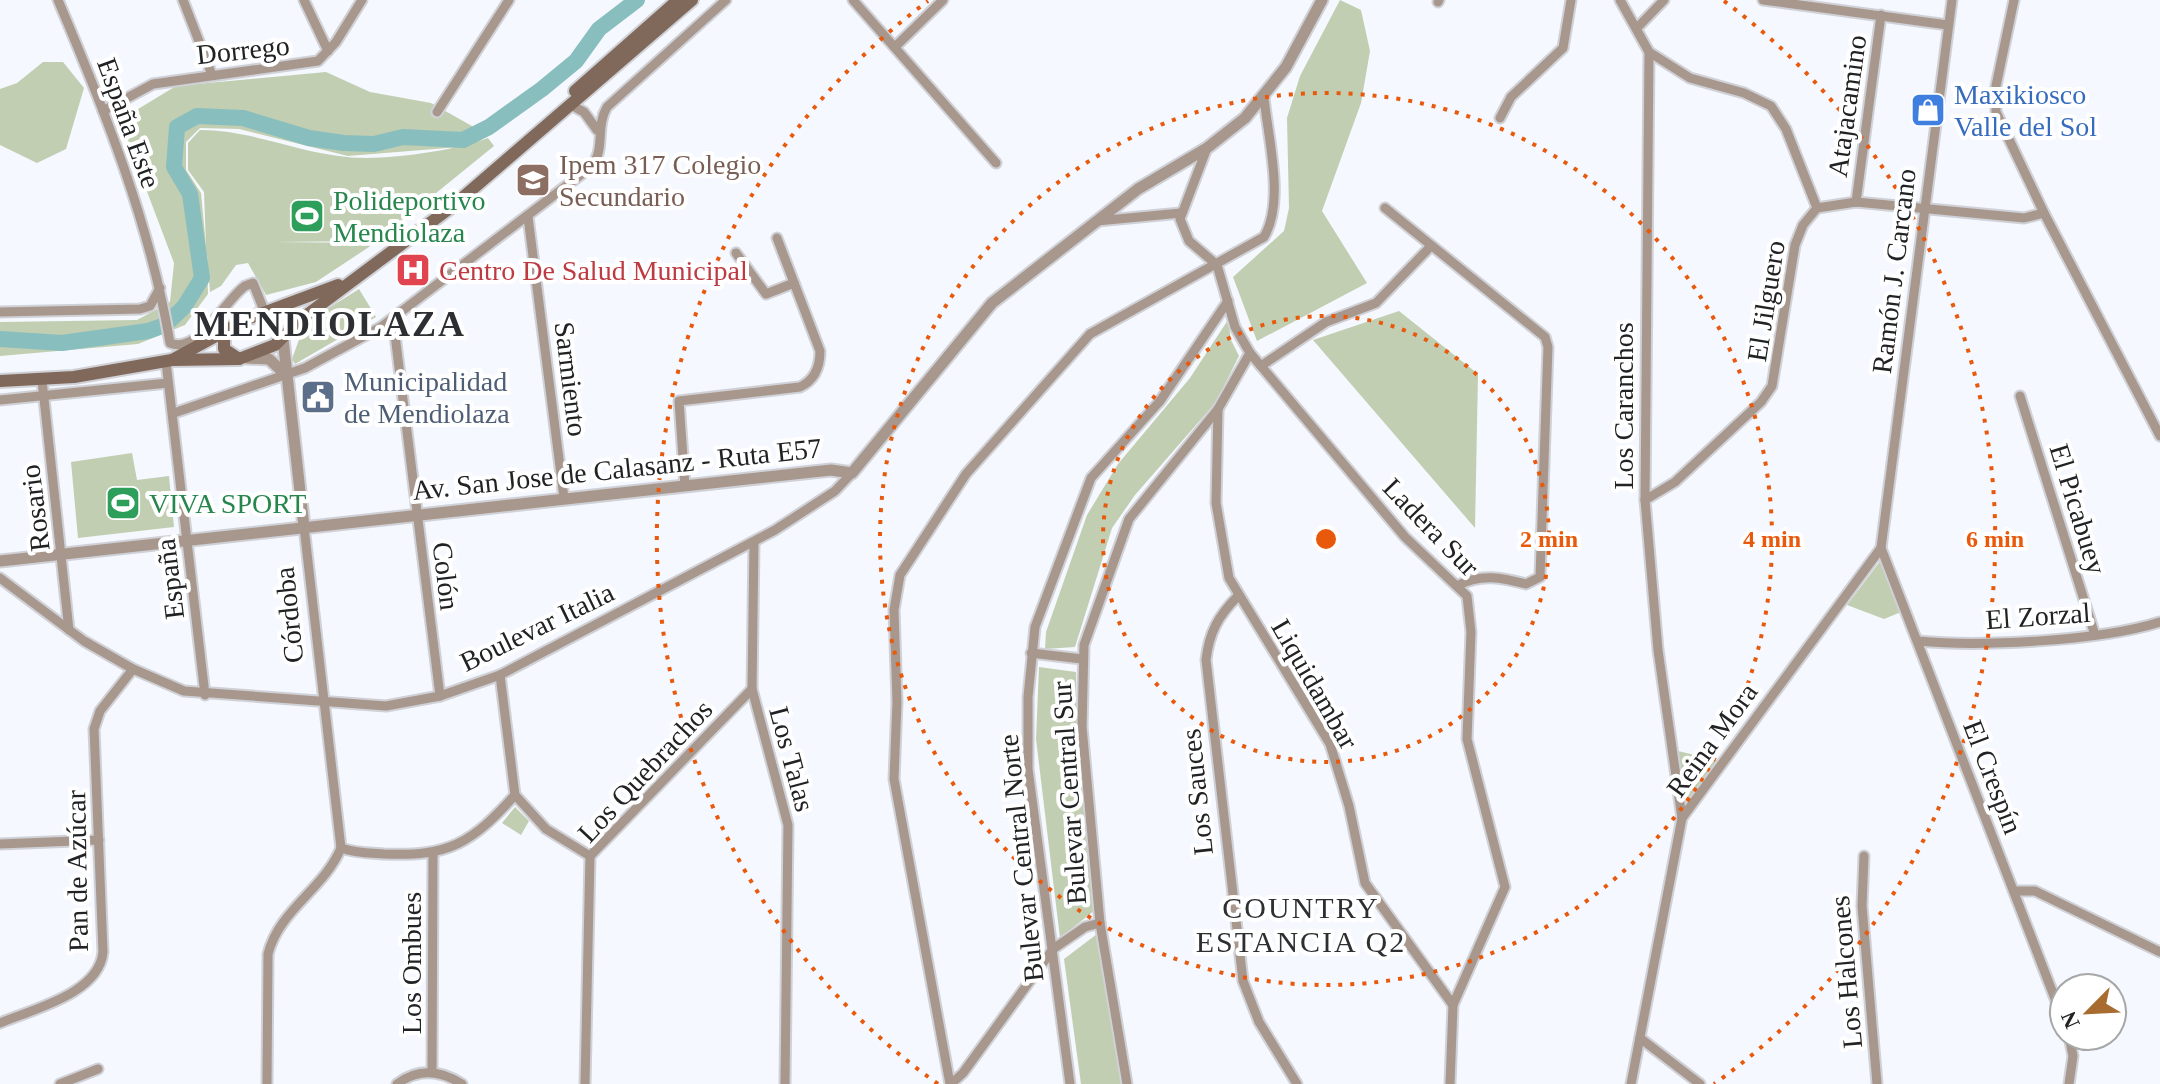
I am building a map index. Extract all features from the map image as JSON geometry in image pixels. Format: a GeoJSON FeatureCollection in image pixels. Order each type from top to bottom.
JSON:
{"type":"FeatureCollection","features":[{"type":"Feature","properties":{"kind":"main road"},"geometry":{"type":"LineString","coordinates":[[0,381],[42,380],[169,361],[243,359],[283,339],[300,320],[442,212],[571,105],[688,2]]}},
{"type":"Feature","properties":{"kind":"main road"},"geometry":{"type":"LineString","coordinates":[[442,212],[688,2]]}},
{"type":"Feature","properties":{"kind":"main road"},"geometry":{"type":"LineString","coordinates":[[169,361],[268,312],[357,277]]}},
{"type":"Feature","properties":{"kind":"main road"},"geometry":{"type":"LineString","coordinates":[[268,312],[282,323],[283,339]]}},
{"type":"Feature","properties":{"kind":"main road"},"geometry":{"type":"LineString","coordinates":[[224,332],[224,349],[243,359]]}},
{"type":"Feature","properties":{"kind":"street","name":"España Este"},"geometry":{"type":"LineString","coordinates":[[58,0],[103,111],[155,263],[172,346],[191,340],[208,328],[235,293],[253,283],[268,312]]}},
{"type":"Feature","properties":{"kind":"street"},"geometry":{"type":"LineString","coordinates":[[183,0],[212,75]]}},
{"type":"Feature","properties":{"kind":"street"},"geometry":{"type":"LineString","coordinates":[[304,0],[328,51]]}},
{"type":"Feature","properties":{"kind":"street","name":"Dorrego"},"geometry":{"type":"LineString","coordinates":[[103,111],[153,84],[306,65],[328,51],[362,0]]}},
{"type":"Feature","properties":{"kind":"street"},"geometry":{"type":"LineString","coordinates":[[437,112],[509,0]]}},
{"type":"Feature","properties":{"kind":"street"},"geometry":{"type":"LineString","coordinates":[[174,413],[286,376],[393,319],[528,217],[597,160],[597,130],[607,107],[726,0]]}},
{"type":"Feature","properties":{"kind":"street"},"geometry":{"type":"LineString","coordinates":[[853,0],[996,163]]}},
{"type":"Feature","properties":{"kind":"street"},"geometry":{"type":"LineString","coordinates":[[895,47],[943,0]]}},
{"type":"Feature","properties":{"kind":"street","name":"Av. San Jose de Calasanz - Ruta E57"},"geometry":{"type":"LineString","coordinates":[[0,561],[831,470],[852,473],[977,319],[1018,280],[1149,181],[1207,148],[1245,118],[1264,98],[1299,46],[1322,0]]}},
{"type":"Feature","properties":{"kind":"street"},"geometry":{"type":"LineString","coordinates":[[1500,118],[1511,97],[1563,48],[1571,0]]}},
{"type":"Feature","properties":{"kind":"street","name":"Los Caranchos"},"geometry":{"type":"LineString","coordinates":[[1620,0],[1649,52],[1645,500],[1656,636],[1682,818]]}},
{"type":"Feature","properties":{"kind":"street"},"geometry":{"type":"LineString","coordinates":[[1637,28],[1664,0]]}},
{"type":"Feature","properties":{"kind":"street"},"geometry":{"type":"LineString","coordinates":[[1763,0],[1948,25]]}},
{"type":"Feature","properties":{"kind":"street","name":"Ramón J. Carcano"},"geometry":{"type":"LineString","coordinates":[[1881,548],[1952,0]]}},
{"type":"Feature","properties":{"kind":"street"},"geometry":{"type":"LineString","coordinates":[[2014,0],[1994,104],[2000,123],[2160,436]]}},
{"type":"Feature","properties":{"kind":"street","name":"Atajacamino"},"geometry":{"type":"LineString","coordinates":[[1856,202],[1881,15]]}},
{"type":"Feature","properties":{"kind":"street"},"geometry":{"type":"LineString","coordinates":[[1649,52],[1690,78],[1744,93],[1771,106],[1786,129],[1817,208],[1856,202],[2024,218],[2044,213]]}},
{"type":"Feature","properties":{"kind":"street"},"geometry":{"type":"LineString","coordinates":[[951,1084],[893,771],[897,702],[894,610],[900,575],[966,474],[1090,334],[1264,237],[1273,219],[1275,195],[1264,98]]}},
{"type":"Feature","properties":{"kind":"street"},"geometry":{"type":"LineString","coordinates":[[571,105],[584,112],[597,130]]}},
{"type":"Feature","properties":{"kind":"street"},"geometry":{"type":"LineString","coordinates":[[1207,148],[1180,219],[1189,241],[1217,265]]}},
{"type":"Feature","properties":{"kind":"street"},"geometry":{"type":"LineString","coordinates":[[1385,208],[1545,337],[1548,347],[1540,577],[1526,584],[1504,578],[1477,577],[1459,585]]}},
{"type":"Feature","properties":{"kind":"street","name":"El Jilguero"},"geometry":{"type":"LineString","coordinates":[[1645,500],[1675,482],[1761,402],[1772,386],[1795,245],[1803,225],[1817,208]]}},
{"type":"Feature","properties":{"kind":"street"},"geometry":{"type":"LineString","coordinates":[[1097,221],[1181,213]]}},
{"type":"Feature","properties":{"kind":"street","name":"Sarmiento"},"geometry":{"type":"LineString","coordinates":[[528,217],[564,498]]}},
{"type":"Feature","properties":{"kind":"street"},"geometry":{"type":"LineString","coordinates":[[685,486],[679,401],[800,387],[816,373],[820,351],[777,238]]}},
{"type":"Feature","properties":{"kind":"street"},"geometry":{"type":"LineString","coordinates":[[1261,366],[1326,322],[1376,303],[1431,246]]}},
{"type":"Feature","properties":{"kind":"street"},"geometry":{"type":"LineString","coordinates":[[736,253],[766,294],[794,283]]}},
{"type":"Feature","properties":{"kind":"street","name":"Ladera Sur"},"geometry":{"type":"LineString","coordinates":[[1217,265],[1235,327],[1250,353],[1405,537],[1459,585],[1467,596],[1471,615],[1466,708],[1469,752],[1505,887],[1453,1005],[1450,1084]]}},
{"type":"Feature","properties":{"kind":"street"},"geometry":{"type":"LineString","coordinates":[[0,312],[140,309],[150,306],[161,285]]}},
{"type":"Feature","properties":{"kind":"street","name":"Bulevar Central Norte"},"geometry":{"type":"LineString","coordinates":[[1070,1084],[1028,769],[1031,653],[1041,609],[1091,478],[1160,401],[1228,301]]}},
{"type":"Feature","properties":{"kind":"street","name":"Colón"},"geometry":{"type":"LineString","coordinates":[[393,319],[440,696]]}},
{"type":"Feature","properties":{"kind":"street","name":"Córdoba"},"geometry":{"type":"LineString","coordinates":[[283,339],[341,848]]}},
{"type":"Feature","properties":{"kind":"street","name":"Bulevar Central Sur"},"geometry":{"type":"LineString","coordinates":[[1127,1084],[1100,923],[1082,727],[1082,659],[1086,634],[1129,519],[1218,409],[1250,353]]}},
{"type":"Feature","properties":{"kind":"street"},"geometry":{"type":"LineString","coordinates":[[243,359],[269,359],[286,376]]}},
{"type":"Feature","properties":{"kind":"street","name":"España"},"geometry":{"type":"LineString","coordinates":[[169,361],[168,383],[174,413],[205,695]]}},
{"type":"Feature","properties":{"kind":"street","name":"Rosario"},"geometry":{"type":"LineString","coordinates":[[42,380],[69,630]]}},
{"type":"Feature","properties":{"kind":"street"},"geometry":{"type":"LineString","coordinates":[[0,400],[168,383]]}},
{"type":"Feature","properties":{"kind":"street","name":"El Picabuey"},"geometry":{"type":"LineString","coordinates":[[2020,396],[2095,635]]}},
{"type":"Feature","properties":{"kind":"street","name":"Liquidambar"},"geometry":{"type":"LineString","coordinates":[[1218,409],[1216,503],[1223,553],[1238,596],[1330,744],[1347,796],[1365,883],[1453,1005]]}},
{"type":"Feature","properties":{"kind":"street","name":"Boulevar Italia"},"geometry":{"type":"LineString","coordinates":[[0,578],[69,630],[133,669],[184,691],[323,704],[386,706],[440,696],[500,675],[754,542],[835,491],[852,473]]}},
{"type":"Feature","properties":{"kind":"street","name":"Los Talas"},"geometry":{"type":"LineString","coordinates":[[754,542],[752,689],[788,825],[785,1084]]}},
{"type":"Feature","properties":{"kind":"street","name":"El Crespín"},"geometry":{"type":"LineString","coordinates":[[1881,548],[2048,980]]}},
{"type":"Feature","properties":{"kind":"street","name":"Reina Mora"},"geometry":{"type":"LineString","coordinates":[[1631,1084],[1682,818],[1881,548]]}},
{"type":"Feature","properties":{"kind":"street","name":"Los Sauces"},"geometry":{"type":"LineString","coordinates":[[1238,596],[1216,621],[1208,639],[1207,688],[1243,981],[1259,1022],[1293,1081]]}},
{"type":"Feature","properties":{"kind":"street","name":"El Zorzal"},"geometry":{"type":"LineString","coordinates":[[1918,641],[1947,643],[2095,635],[2160,622]]}},
{"type":"Feature","properties":{"kind":"street"},"geometry":{"type":"LineString","coordinates":[[1031,653],[1082,659]]}},
{"type":"Feature","properties":{"kind":"street","name":"Pan de Azúcar"},"geometry":{"type":"LineString","coordinates":[[0,1023],[75,990],[100,968],[103,952],[96,720],[133,669]]}},
{"type":"Feature","properties":{"kind":"street"},"geometry":{"type":"LineString","coordinates":[[500,675],[515,795],[546,829],[590,856]]}},
{"type":"Feature","properties":{"kind":"street","name":"Los Quebrachos"},"geometry":{"type":"LineString","coordinates":[[585,1084],[590,856],[752,689]]}},
{"type":"Feature","properties":{"kind":"street"},"geometry":{"type":"LineString","coordinates":[[267,1084],[268,954],[272,938],[330,867],[341,848],[355,852],[433,855],[486,827],[515,795]]}},
{"type":"Feature","properties":{"kind":"street"},"geometry":{"type":"LineString","coordinates":[[0,844],[99,840]]}},
{"type":"Feature","properties":{"kind":"street","name":"Los Ombues"},"geometry":{"type":"LineString","coordinates":[[432,1072],[433,855]]}},
{"type":"Feature","properties":{"kind":"street","name":"Los Halcones"},"geometry":{"type":"LineString","coordinates":[[1864,856],[1862,906],[1877,1084]]}},
{"type":"Feature","properties":{"kind":"street"},"geometry":{"type":"LineString","coordinates":[[2014,891],[2035,891],[2160,952]]}},
{"type":"Feature","properties":{"kind":"street"},"geometry":{"type":"LineString","coordinates":[[951,1084],[963,1073],[1053,949],[1085,927],[1100,923]]}},
{"type":"Feature","properties":{"kind":"street"},"geometry":{"type":"LineString","coordinates":[[1640,1038],[1700,1084]]}},
{"type":"Feature","properties":{"kind":"street"},"geometry":{"type":"LineString","coordinates":[[2069,1084],[2072,1052]]}},
{"type":"Feature","properties":{"kind":"street"},"geometry":{"type":"LineString","coordinates":[[60,1084],[98,1069]]}},
{"type":"Feature","properties":{"kind":"street"},"geometry":{"type":"LineString","coordinates":[[397,1084],[418,1073],[432,1072],[462,1084]]}},
{"type":"Feature","properties":{"kind":"green space"},"geometry":{"type":"Polygon","coordinates":[[[1340,0],[1361,10],[1370,51],[1361,103],[1322,211],[1367,283],[1257,341],[1233,277],[1284,231],[1289,208],[1287,118],[1300,76],[1340,0]]]}},
{"type":"Feature","properties":{"kind":"green space"},"geometry":{"type":"Polygon","coordinates":[[[43,62],[63,62],[84,88],[66,149],[37,163],[0,145],[0,89],[17,83],[43,62]]]}},
{"type":"Feature","properties":{"kind":"green space"},"geometry":{"type":"Polygon","coordinates":[[[326,72],[370,92],[431,103],[488,135],[462,146],[488,138],[494,146],[377,241],[273,242],[375,243],[316,282],[266,295],[248,263],[236,265],[221,286],[210,292],[207,254],[208,294],[185,325],[138,344],[0,356],[0,322],[137,320],[170,302],[174,263],[120,120],[176,86],[326,72]],[[200,128],[186,142],[186,170],[201,193],[206,246],[204,192],[188,170],[188,143],[200,130],[237,134],[310,151],[362,158],[419,154],[456,147],[348,156],[239,129],[200,128]]]}},
{"type":"Feature","properties":{"kind":"green space"},"geometry":{"type":"Polygon","coordinates":[[[359,289],[376,317],[295,364],[292,359],[305,323],[359,289]]]}},
{"type":"Feature","properties":{"kind":"green space"},"geometry":{"type":"Polygon","coordinates":[[[1399,311],[1478,374],[1475,528],[1313,340],[1399,311]]]}},
{"type":"Feature","properties":{"kind":"green space"},"geometry":{"type":"Polygon","coordinates":[[[1228,320],[1231,340],[1239,356],[1216,402],[1135,495],[1112,528],[1075,647],[1045,649],[1046,632],[1087,515],[1118,464],[1190,378],[1228,320]]]}},
{"type":"Feature","properties":{"kind":"green space","name":"VIVA SPORT"},"geometry":{"type":"Polygon","coordinates":[[[132,453],[137,480],[169,476],[174,527],[78,538],[71,462],[132,453]]]}},
{"type":"Feature","properties":{"kind":"green space"},"geometry":{"type":"Polygon","coordinates":[[[1881,560],[1901,612],[1884,619],[1847,605],[1881,560]]]}},
{"type":"Feature","properties":{"kind":"green space"},"geometry":{"type":"Polygon","coordinates":[[[1039,667],[1076,672],[1076,726],[1095,910],[1060,938],[1036,739],[1039,667]]]}},
{"type":"Feature","properties":{"kind":"green space"},"geometry":{"type":"Polygon","coordinates":[[[1678,751],[1720,761],[1688,800],[1682,797],[1678,751]]]}},
{"type":"Feature","properties":{"kind":"green space"},"geometry":{"type":"Polygon","coordinates":[[[515,807],[529,821],[521,835],[502,823],[515,807]]]}},
{"type":"Feature","properties":{"kind":"green space"},"geometry":{"type":"Polygon","coordinates":[[[1097,934],[1122,1084],[1081,1084],[1064,959],[1097,934]]]}},
{"type":"Feature","properties":{"kind":"waterway"},"geometry":{"type":"LineString","coordinates":[[0,339],[62,343],[148,331],[165,325],[184,307],[202,278],[190,194],[174,167],[177,127],[197,116],[243,118],[309,138],[344,143],[374,144],[403,137],[463,140],[489,127],[542,89],[576,61],[599,29],[637,0]]}},
{"type":"Feature","properties":{"kind":"place","name":"Maxikiosco Valle del Sol"},"geometry":{"type":"Point","coordinates":[1928,110]}},
{"type":"Feature","properties":{"kind":"place","name":"Ipem 317 Colegio Secundario"},"geometry":{"type":"Point","coordinates":[533,180]}},
{"type":"Feature","properties":{"kind":"place","name":"Polideportivo Mendiolaza"},"geometry":{"type":"Point","coordinates":[307,216]}},
{"type":"Feature","properties":{"kind":"place","name":"Centro De Salud Municipal"},"geometry":{"type":"Point","coordinates":[413,270]}},
{"type":"Feature","properties":{"kind":"place","name":"Municipalidad de Mendiolaza"},"geometry":{"type":"Point","coordinates":[318,397]}},
{"type":"Feature","properties":{"kind":"place","name":"VIVA SPORT"},"geometry":{"type":"Point","coordinates":[123,503]}},
{"type":"Feature","properties":{"kind":"district","name":"MENDIOLAZA"},"geometry":{"type":"Point","coordinates":[330,324]}},
{"type":"Feature","properties":{"kind":"district","name":"COUNTRY ESTANCIA Q2"},"geometry":{"type":"Point","coordinates":[1301,924]}}]}
